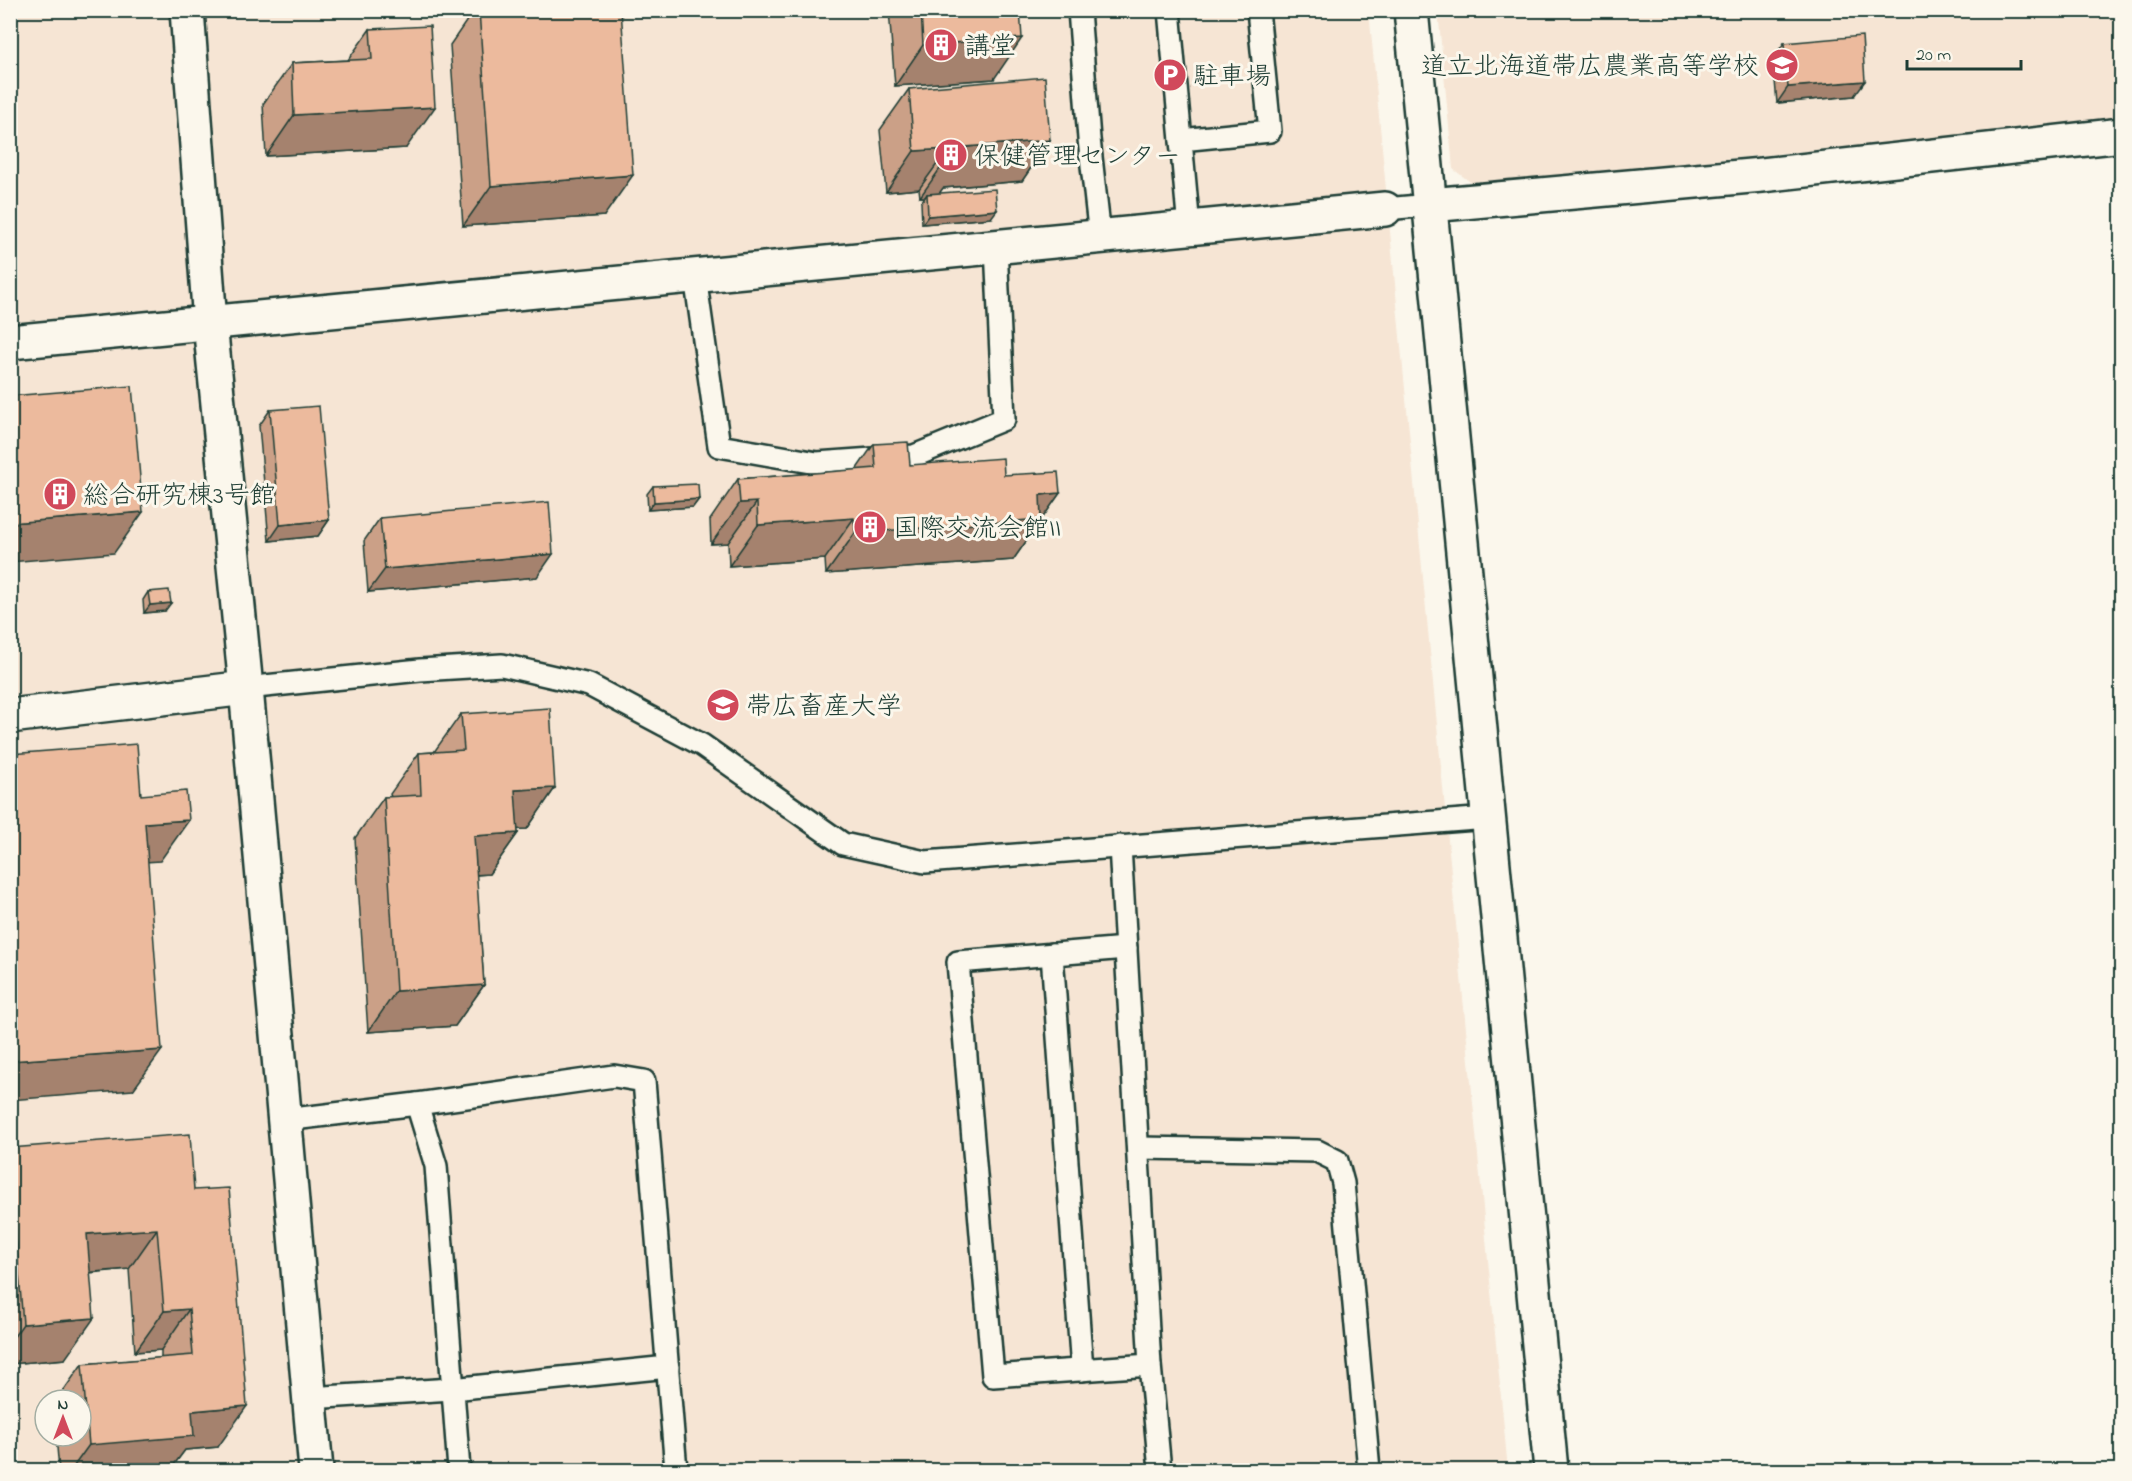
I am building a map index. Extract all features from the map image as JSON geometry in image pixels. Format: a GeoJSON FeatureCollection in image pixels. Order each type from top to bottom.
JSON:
{"type":"FeatureCollection","features":[{"type":"Feature","properties":{"kind":"street"},"geometry":{"type":"LineString","coordinates":[[187,10],[210,323],[246,688],[316,1470]]}},
{"type":"Feature","properties":{"kind":"street"},"geometry":{"type":"LineString","coordinates":[[1411,10],[1551,1470]]}},
{"type":"Feature","properties":{"kind":"street"},"geometry":{"type":"LineString","coordinates":[[1430,205],[1762,176],[2121,135]]}},
{"type":"Feature","properties":{"kind":"street"},"geometry":{"type":"LineString","coordinates":[[10,342],[1385,209]]}},
{"type":"Feature","properties":{"kind":"street"},"geometry":{"type":"LineString","coordinates":[[10,716],[246,688]]}},
{"type":"Feature","properties":{"kind":"lane"},"geometry":{"type":"LineString","coordinates":[[1079,10],[1089,139],[1100,237]]}},
{"type":"Feature","properties":{"kind":"lane"},"geometry":{"type":"LineString","coordinates":[[1169,10],[1189,228]]}},
{"type":"Feature","properties":{"kind":"lane"},"geometry":{"type":"LineString","coordinates":[[1180,140],[1270,131],[1258,10]]}},
{"type":"Feature","properties":{"kind":"lane"},"geometry":{"type":"LineString","coordinates":[[1385,209],[1430,205]]}},
{"type":"Feature","properties":{"kind":"lane"},"geometry":{"type":"LineString","coordinates":[[695,276],[718,446],[817,464],[914,456],[1004,419],[996,247]]}},
{"type":"Feature","properties":{"kind":"lane"},"geometry":{"type":"LineString","coordinates":[[246,688],[420,670],[502,665],[589,685],[702,745],[843,844],[925,862],[1488,818]]}},
{"type":"Feature","properties":{"kind":"lane"},"geometry":{"type":"LineString","coordinates":[[1120,846],[1150,1365],[1160,1470]]}},
{"type":"Feature","properties":{"kind":"lane"},"geometry":{"type":"LineString","coordinates":[[1126,948],[958,962],[993,1377],[1150,1365]]}},
{"type":"Feature","properties":{"kind":"lane"},"geometry":{"type":"LineString","coordinates":[[1052,954],[1082,1370]]}},
{"type":"Feature","properties":{"kind":"lane"},"geometry":{"type":"LineString","coordinates":[[285,1120],[615,1076],[645,1082],[676,1470]]}},
{"type":"Feature","properties":{"kind":"lane"},"geometry":{"type":"LineString","coordinates":[[417,1104],[436,1166],[459,1470]]}},
{"type":"Feature","properties":{"kind":"lane"},"geometry":{"type":"LineString","coordinates":[[1138,1148],[1317,1151],[1337,1161],[1343,1184],[1369,1470]]}},
{"type":"Feature","properties":{"kind":"lane"},"geometry":{"type":"LineString","coordinates":[[309,1398],[452,1389],[668,1367]]}},
{"type":"Feature","properties":{"kind":"shaded area","name":"帯広畜産大学"},"geometry":{"type":"Polygon","coordinates":[[[10,11],[1369,11],[1508,1470],[11,1470],[10,11]]]}},
{"type":"Feature","properties":{"kind":"shaded area","name":"道立北海道帯広農業高等学校"},"geometry":{"type":"Polygon","coordinates":[[[1438,11],[2121,11],[2121,120],[1473,184],[1453,169],[1438,11]]]}},
{"type":"Feature","properties":{"kind":"building"},"geometry":{"type":"Polygon","coordinates":[[[479,10],[621,10],[633,175],[491,186],[479,10]]]}},
{"type":"Feature","properties":{"kind":"building"},"geometry":{"type":"Polygon","coordinates":[[[921,10],[1020,10],[1022,38],[923,45],[921,10]]]}},
{"type":"Feature","properties":{"kind":"building"},"geometry":{"type":"Polygon","coordinates":[[[430,26],[435,107],[294,115],[292,63],[372,59],[370,29],[430,26]]]}},
{"type":"Feature","properties":{"kind":"building"},"geometry":{"type":"Polygon","coordinates":[[[1862,36],[1865,81],[1788,87],[1784,43],[1862,36]]]}},
{"type":"Feature","properties":{"kind":"building"},"geometry":{"type":"Polygon","coordinates":[[[1045,77],[1050,140],[966,147],[966,154],[949,156],[948,149],[914,151],[909,89],[1045,77]]]}},
{"type":"Feature","properties":{"kind":"building"},"geometry":{"type":"Polygon","coordinates":[[[995,189],[997,210],[928,216],[927,194],[995,189]]]}},
{"type":"Feature","properties":{"kind":"building"},"geometry":{"type":"Polygon","coordinates":[[[132,386],[143,512],[10,523],[10,396],[132,386]]]}},
{"type":"Feature","properties":{"kind":"building"},"geometry":{"type":"Polygon","coordinates":[[[319,406],[329,520],[280,525],[270,410],[319,406]]]}},
{"type":"Feature","properties":{"kind":"building"},"geometry":{"type":"Polygon","coordinates":[[[908,442],[910,465],[1003,458],[1004,475],[1058,472],[1060,493],[1040,495],[1041,519],[855,533],[854,518],[758,525],[757,502],[740,503],[738,479],[876,468],[874,444],[908,442]]]}},
{"type":"Feature","properties":{"kind":"building"},"geometry":{"type":"Polygon","coordinates":[[[698,484],[699,499],[654,502],[653,486],[698,484]]]}},
{"type":"Feature","properties":{"kind":"building"},"geometry":{"type":"Polygon","coordinates":[[[549,502],[553,554],[385,569],[380,518],[549,502]]]}},
{"type":"Feature","properties":{"kind":"building"},"geometry":{"type":"Polygon","coordinates":[[[169,590],[171,603],[150,605],[148,592],[169,590]]]}},
{"type":"Feature","properties":{"kind":"building"},"geometry":{"type":"Polygon","coordinates":[[[550,708],[555,788],[515,790],[518,833],[474,836],[484,985],[396,991],[384,797],[421,795],[419,753],[464,750],[461,714],[550,708]]]}},
{"type":"Feature","properties":{"kind":"building"},"geometry":{"type":"Polygon","coordinates":[[[137,744],[141,795],[186,791],[189,820],[145,823],[162,1050],[10,1061],[10,754],[137,744]]]}},
{"type":"Feature","properties":{"kind":"building"},"geometry":{"type":"Polygon","coordinates":[[[190,1134],[194,1190],[229,1188],[247,1406],[192,1411],[194,1436],[93,1445],[93,1388],[84,1388],[82,1364],[193,1355],[189,1309],[164,1311],[157,1229],[87,1234],[94,1318],[23,1324],[10,1148],[190,1134]]]}},
{"type":"Feature","properties":{"kind":"place","name":"講堂"},"geometry":{"type":"Point","coordinates":[941,45]}},
{"type":"Feature","properties":{"kind":"place","name":"道立北海道帯広農業高等学校"},"geometry":{"type":"Point","coordinates":[1782,65]}},
{"type":"Feature","properties":{"kind":"place","name":"駐車場"},"geometry":{"type":"Point","coordinates":[1170,75]}},
{"type":"Feature","properties":{"kind":"place","name":"保健管理センター"},"geometry":{"type":"Point","coordinates":[951,155]}},
{"type":"Feature","properties":{"kind":"place","name":"総合研究棟3号館"},"geometry":{"type":"Point","coordinates":[60,494]}},
{"type":"Feature","properties":{"kind":"place","name":"国際交流会館II"},"geometry":{"type":"Point","coordinates":[870,527]}},
{"type":"Feature","properties":{"kind":"place","name":"帯広畜産大学"},"geometry":{"type":"Point","coordinates":[723,705]}}]}
